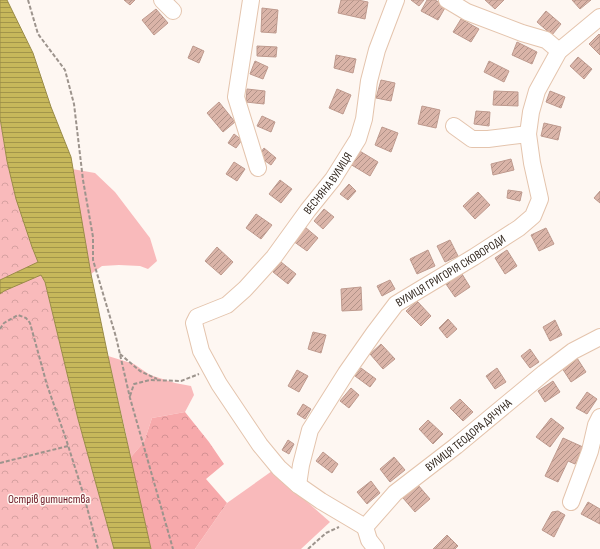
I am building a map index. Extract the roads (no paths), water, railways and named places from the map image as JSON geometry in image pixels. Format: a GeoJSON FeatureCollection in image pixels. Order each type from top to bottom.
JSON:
{"type":"FeatureCollection","features":[{"type":"Feature","properties":{"kind":"street"},"geometry":{"type":"LineString","coordinates":[[251,0],[236,98],[258,168]]}},
{"type":"Feature","properties":{"kind":"street","name":"ВЕСНЯНА ВУЛИЦЯ"},"geometry":{"type":"LineString","coordinates":[[298,485],[279,468],[260,444],[226,395],[200,351],[194,323],[197,316],[227,304],[245,290],[274,257],[308,210],[333,179],[358,138],[364,119],[369,81],[377,50],[396,0]]}},
{"type":"Feature","properties":{"kind":"street"},"geometry":{"type":"LineString","coordinates":[[447,0],[467,12],[522,33],[546,40],[559,51]]}},
{"type":"Feature","properties":{"kind":"street","name":"ВУЛИЦЯ ГРИГОРІЯ СКОВОРОДИ"},"geometry":{"type":"LineString","coordinates":[[298,485],[301,465],[310,430],[362,350],[396,304],[519,228],[533,216],[540,199],[532,163],[528,134],[531,112],[537,91],[559,51],[600,17]]}},
{"type":"Feature","properties":{"kind":"street"},"geometry":{"type":"LineString","coordinates":[[454,126],[472,139],[488,139],[528,134]]}},
{"type":"Feature","properties":{"kind":"street","name":"ВУЛИЦЯ ТЕОДОРА ДЯЧУНА"},"geometry":{"type":"LineString","coordinates":[[360,524],[395,493],[456,446],[544,373],[573,351],[600,337]]}},
{"type":"Feature","properties":{"kind":"street"},"geometry":{"type":"LineString","coordinates":[[571,502],[590,451],[596,425],[600,417]]}},
{"type":"Feature","properties":{"kind":"street"},"geometry":{"type":"LineString","coordinates":[[298,485],[321,501],[360,524],[376,549]]}},
{"type":"Feature","properties":{"kind":"park label","name":"Острів дитинства"},"geometry":{"type":"Point","coordinates":[49,499]}}]}
